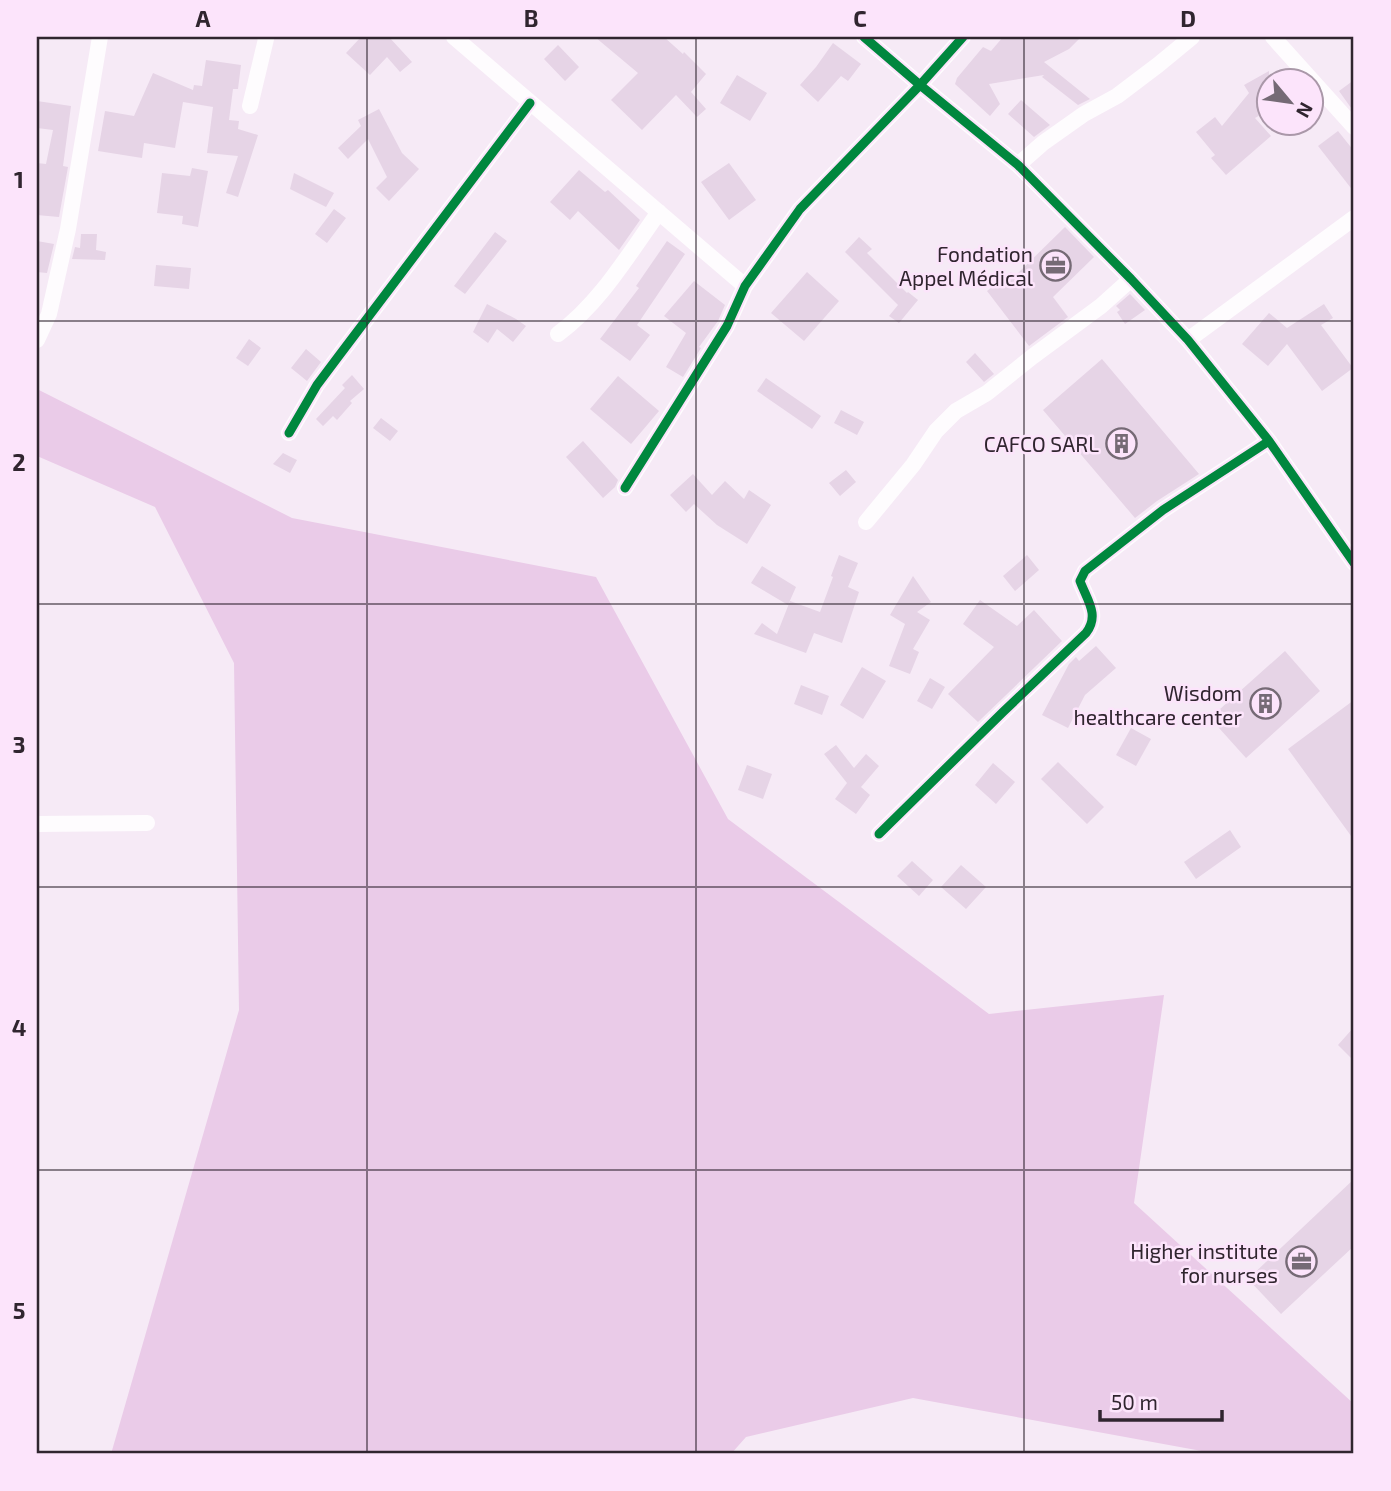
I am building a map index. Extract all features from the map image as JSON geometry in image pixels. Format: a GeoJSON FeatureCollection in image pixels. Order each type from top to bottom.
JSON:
{"type":"FeatureCollection","features":[{"type":"Feature","properties":{"kind":"street"},"geometry":{"type":"LineString","coordinates":[[37,340],[49,314],[68,229],[100,37]]}},
{"type":"Feature","properties":{"kind":"street"},"geometry":{"type":"LineString","coordinates":[[250,106],[265,37]]}},
{"type":"Feature","properties":{"kind":"street"},"geometry":{"type":"LineString","coordinates":[[454,37],[745,286]]}},
{"type":"Feature","properties":{"kind":"street"},"geometry":{"type":"LineString","coordinates":[[864,37],[1018,164],[1188,340],[1348,542],[1354,563]]}},
{"type":"Feature","properties":{"kind":"street"},"geometry":{"type":"LineString","coordinates":[[625,488],[727,326],[745,286],[800,209],[963,37]]}},
{"type":"Feature","properties":{"kind":"street"},"geometry":{"type":"LineString","coordinates":[[1018,164],[1084,114],[1127,88],[1192,37]]}},
{"type":"Feature","properties":{"kind":"street"},"geometry":{"type":"LineString","coordinates":[[1273,37],[1354,127]]}},
{"type":"Feature","properties":{"kind":"street"},"geometry":{"type":"LineString","coordinates":[[289,433],[317,385],[338,356],[530,103]]}},
{"type":"Feature","properties":{"kind":"street"},"geometry":{"type":"LineString","coordinates":[[558,334],[577,320],[598,298],[659,212]]}},
{"type":"Feature","properties":{"kind":"street"},"geometry":{"type":"LineString","coordinates":[[1188,340],[1354,218]]}},
{"type":"Feature","properties":{"kind":"street"},"geometry":{"type":"LineString","coordinates":[[866,522],[913,465],[936,431],[956,411],[987,393],[1101,306],[1131,279]]}},
{"type":"Feature","properties":{"kind":"street"},"geometry":{"type":"LineString","coordinates":[[880,834],[1086,634],[1093,625],[1093,616],[1080,581],[1085,571],[1163,510],[1269,441]]}},
{"type":"Feature","properties":{"kind":"street"},"geometry":{"type":"LineString","coordinates":[[37,824],[146,823]]}},
{"type":"Feature","properties":{"kind":"shaded area"},"geometry":{"type":"Polygon","coordinates":[[[37,389],[292,518],[596,577],[728,819],[989,1014],[1164,995],[1134,1203],[1354,1404],[1354,1454],[1218,1454],[913,1398],[746,1437],[731,1454],[111,1454],[239,1010],[234,663],[155,507],[37,456],[37,389]]]}},
{"type":"Feature","properties":{"kind":"building"},"geometry":{"type":"Polygon","coordinates":[[[361,37],[389,37],[412,62],[400,72],[387,57],[370,75],[346,53],[361,37]]]}},
{"type":"Feature","properties":{"kind":"building"},"geometry":{"type":"Polygon","coordinates":[[[595,37],[664,37],[706,74],[691,92],[706,109],[697,117],[676,95],[642,130],[611,100],[638,73],[595,37]]]}},
{"type":"Feature","properties":{"kind":"building"},"geometry":{"type":"Polygon","coordinates":[[[1003,37],[1081,37],[1069,49],[1044,62],[1090,99],[1078,105],[1042,77],[1044,75],[989,84],[1000,104],[990,116],[955,84],[983,47],[991,51],[1003,37]]]}},
{"type":"Feature","properties":{"kind":"building"},"geometry":{"type":"Polygon","coordinates":[[[833,43],[861,64],[848,81],[841,76],[818,102],[800,85],[833,43]]]}},
{"type":"Feature","properties":{"kind":"building"},"geometry":{"type":"Polygon","coordinates":[[[558,45],[579,67],[565,81],[544,59],[558,45]]]}},
{"type":"Feature","properties":{"kind":"building"},"geometry":{"type":"Polygon","coordinates":[[[206,60],[241,65],[238,89],[233,89],[229,120],[239,121],[238,129],[258,135],[238,197],[226,193],[238,156],[207,153],[213,107],[183,102],[175,148],[144,143],[142,158],[98,151],[105,111],[134,116],[153,73],[193,90],[194,85],[202,86],[206,60]]]}},
{"type":"Feature","properties":{"kind":"building"},"geometry":{"type":"Polygon","coordinates":[[[737,75],[767,93],[750,121],[720,103],[737,75]]]}},
{"type":"Feature","properties":{"kind":"building"},"geometry":{"type":"Polygon","coordinates":[[[1254,79],[1254,136],[1271,136],[1226,175],[1211,158],[1215,155],[1196,132],[1215,117],[1222,126],[1249,93],[1244,85],[1254,79]]]}},
{"type":"Feature","properties":{"kind":"building"},"geometry":{"type":"Polygon","coordinates":[[[1354,80],[1354,112],[1339,91],[1354,80]]]}},
{"type":"Feature","properties":{"kind":"building"},"geometry":{"type":"Polygon","coordinates":[[[1021,100],[1050,125],[1034,137],[1008,114],[1021,100]]]}},
{"type":"Feature","properties":{"kind":"building"},"geometry":{"type":"Polygon","coordinates":[[[37,101],[71,106],[63,166],[68,167],[59,217],[37,215],[37,163],[46,164],[53,130],[37,128],[37,101]]]}},
{"type":"Feature","properties":{"kind":"building"},"geometry":{"type":"Polygon","coordinates":[[[379,109],[402,153],[419,169],[389,201],[376,188],[387,177],[368,139],[348,159],[338,148],[361,126],[358,120],[379,109]]]}},
{"type":"Feature","properties":{"kind":"building"},"geometry":{"type":"Polygon","coordinates":[[[1338,131],[1354,151],[1354,192],[1318,146],[1338,131]]]}},
{"type":"Feature","properties":{"kind":"building"},"geometry":{"type":"Polygon","coordinates":[[[729,163],[756,200],[729,220],[701,182],[729,163]]]}},
{"type":"Feature","properties":{"kind":"building"},"geometry":{"type":"Polygon","coordinates":[[[192,168],[208,171],[198,227],[182,224],[183,216],[157,213],[162,173],[190,176],[192,168]]]}},
{"type":"Feature","properties":{"kind":"building"},"geometry":{"type":"Polygon","coordinates":[[[579,170],[605,192],[608,190],[640,220],[619,250],[578,211],[570,220],[550,202],[579,170]]]}},
{"type":"Feature","properties":{"kind":"building"},"geometry":{"type":"Polygon","coordinates":[[[294,173],[334,193],[326,207],[290,189],[294,173]]]}},
{"type":"Feature","properties":{"kind":"building"},"geometry":{"type":"Polygon","coordinates":[[[334,209],[346,218],[327,243],[315,234],[334,209]]]}},
{"type":"Feature","properties":{"kind":"building"},"geometry":{"type":"Polygon","coordinates":[[[1065,227],[1094,257],[1053,297],[1068,317],[1029,346],[987,291],[1011,272],[1014,277],[1065,227]]]}},
{"type":"Feature","properties":{"kind":"building"},"geometry":{"type":"Polygon","coordinates":[[[495,232],[507,241],[465,294],[454,286],[495,232]]]}},
{"type":"Feature","properties":{"kind":"building"},"geometry":{"type":"Polygon","coordinates":[[[81,234],[97,234],[96,250],[106,252],[105,260],[72,259],[75,247],[80,248],[81,234]]]}},
{"type":"Feature","properties":{"kind":"building"},"geometry":{"type":"Polygon","coordinates":[[[859,237],[872,249],[867,253],[907,293],[918,300],[899,323],[889,316],[898,305],[845,252],[859,237]]]}},
{"type":"Feature","properties":{"kind":"building"},"geometry":{"type":"Polygon","coordinates":[[[37,241],[54,244],[47,273],[37,272],[37,241]]]}},
{"type":"Feature","properties":{"kind":"building"},"geometry":{"type":"Polygon","coordinates":[[[667,241],[685,254],[637,325],[650,335],[630,361],[600,339],[639,288],[636,286],[667,241]]]}},
{"type":"Feature","properties":{"kind":"building"},"geometry":{"type":"Polygon","coordinates":[[[156,265],[191,268],[189,289],[154,286],[156,265]]]}},
{"type":"Feature","properties":{"kind":"building"},"geometry":{"type":"Polygon","coordinates":[[[807,272],[839,301],[804,341],[771,313],[807,272]]]}},
{"type":"Feature","properties":{"kind":"building"},"geometry":{"type":"Polygon","coordinates":[[[694,281],[725,305],[683,377],[666,367],[686,333],[664,316],[694,281]]]}},
{"type":"Feature","properties":{"kind":"building"},"geometry":{"type":"Polygon","coordinates":[[[1130,294],[1145,310],[1125,324],[1116,306],[1130,294]]]}},
{"type":"Feature","properties":{"kind":"building"},"geometry":{"type":"Polygon","coordinates":[[[487,304],[526,326],[513,342],[497,329],[488,343],[473,332],[487,304]]]}},
{"type":"Feature","properties":{"kind":"building"},"geometry":{"type":"Polygon","coordinates":[[[1324,304],[1333,318],[1321,325],[1353,368],[1322,391],[1287,344],[1268,366],[1242,344],[1269,313],[1287,328],[1324,304]]]}},
{"type":"Feature","properties":{"kind":"building"},"geometry":{"type":"Polygon","coordinates":[[[249,339],[261,348],[248,366],[236,358],[249,339]]]}},
{"type":"Feature","properties":{"kind":"building"},"geometry":{"type":"Polygon","coordinates":[[[306,349],[321,362],[307,381],[291,368],[306,349]]]}},
{"type":"Feature","properties":{"kind":"building"},"geometry":{"type":"Polygon","coordinates":[[[975,353],[994,374],[984,382],[966,362],[975,353]]]}},
{"type":"Feature","properties":{"kind":"building","name":"CAFCO SARL"},"geometry":{"type":"Polygon","coordinates":[[[1102,359],[1199,474],[1135,518],[1043,410],[1102,359]]]}},
{"type":"Feature","properties":{"kind":"building"},"geometry":{"type":"Polygon","coordinates":[[[352,375],[364,389],[350,401],[352,403],[337,420],[333,416],[323,426],[316,419],[345,388],[342,385],[352,375]]]}},
{"type":"Feature","properties":{"kind":"building"},"geometry":{"type":"Polygon","coordinates":[[[618,376],[659,411],[631,444],[590,409],[618,376]]]}},
{"type":"Feature","properties":{"kind":"building"},"geometry":{"type":"Polygon","coordinates":[[[766,378],[821,416],[812,429],[757,391],[766,378]]]}},
{"type":"Feature","properties":{"kind":"building"},"geometry":{"type":"Polygon","coordinates":[[[841,410],[864,422],[857,435],[834,423],[841,410]]]}},
{"type":"Feature","properties":{"kind":"building"},"geometry":{"type":"Polygon","coordinates":[[[381,418],[398,431],[390,441],[373,428],[381,418]]]}},
{"type":"Feature","properties":{"kind":"building"},"geometry":{"type":"Polygon","coordinates":[[[583,441],[618,480],[615,487],[603,498],[566,457],[583,441]]]}},
{"type":"Feature","properties":{"kind":"building"},"geometry":{"type":"Polygon","coordinates":[[[283,453],[297,460],[290,473],[273,464],[283,453]]]}},
{"type":"Feature","properties":{"kind":"building"},"geometry":{"type":"Polygon","coordinates":[[[846,470],[856,482],[840,496],[829,483],[846,470]]]}},
{"type":"Feature","properties":{"kind":"building"},"geometry":{"type":"Polygon","coordinates":[[[693,474],[712,495],[725,481],[744,499],[749,490],[771,505],[747,544],[717,525],[694,504],[686,512],[670,495],[693,474]]]}},
{"type":"Feature","properties":{"kind":"building"},"geometry":{"type":"Polygon","coordinates":[[[839,555],[858,563],[848,587],[859,592],[842,643],[814,633],[806,653],[754,634],[762,623],[777,634],[790,601],[820,612],[839,555]]]}},
{"type":"Feature","properties":{"kind":"building"},"geometry":{"type":"Polygon","coordinates":[[[1027,555],[1039,570],[1015,591],[1003,576],[1027,555]]]}},
{"type":"Feature","properties":{"kind":"building"},"geometry":{"type":"Polygon","coordinates":[[[762,566],[796,587],[788,605],[751,583],[762,566]]]}},
{"type":"Feature","properties":{"kind":"building"},"geometry":{"type":"Polygon","coordinates":[[[913,576],[931,602],[917,612],[930,620],[913,649],[919,652],[910,674],[889,666],[905,624],[890,615],[913,576]]]}},
{"type":"Feature","properties":{"kind":"building"},"geometry":{"type":"Polygon","coordinates":[[[980,600],[1017,626],[1034,610],[1062,641],[978,722],[948,694],[994,647],[963,624],[980,600]]]}},
{"type":"Feature","properties":{"kind":"building"},"geometry":{"type":"Polygon","coordinates":[[[1096,646],[1116,668],[1085,695],[1068,728],[1042,715],[1069,664],[1076,657],[1079,661],[1096,646]]]}},
{"type":"Feature","properties":{"kind":"building","name":"Wisdom healthcare center"},"geometry":{"type":"Polygon","coordinates":[[[1285,651],[1320,691],[1246,758],[1210,718],[1285,651]]]}},
{"type":"Feature","properties":{"kind":"building"},"geometry":{"type":"Polygon","coordinates":[[[862,667],[886,681],[863,719],[840,705],[862,667]]]}},
{"type":"Feature","properties":{"kind":"building"},"geometry":{"type":"Polygon","coordinates":[[[930,678],[945,687],[932,709],[917,701],[930,678]]]}},
{"type":"Feature","properties":{"kind":"building"},"geometry":{"type":"Polygon","coordinates":[[[801,685],[829,696],[822,715],[794,704],[801,685]]]}},
{"type":"Feature","properties":{"kind":"building"},"geometry":{"type":"Polygon","coordinates":[[[1354,700],[1354,840],[1288,749],[1354,700]]]}},
{"type":"Feature","properties":{"kind":"building"},"geometry":{"type":"Polygon","coordinates":[[[1131,728],[1151,739],[1136,766],[1116,755],[1131,728]]]}},
{"type":"Feature","properties":{"kind":"building"},"geometry":{"type":"Polygon","coordinates":[[[836,745],[854,768],[866,754],[879,766],[861,787],[870,795],[856,814],[835,799],[847,783],[824,754],[836,745]]]}},
{"type":"Feature","properties":{"kind":"building"},"geometry":{"type":"Polygon","coordinates":[[[1058,762],[1104,807],[1087,824],[1041,779],[1058,762]]]}},
{"type":"Feature","properties":{"kind":"building"},"geometry":{"type":"Polygon","coordinates":[[[993,763],[1015,782],[996,804],[975,785],[993,763]]]}},
{"type":"Feature","properties":{"kind":"building"},"geometry":{"type":"Polygon","coordinates":[[[747,765],[772,774],[763,799],[738,790],[747,765]]]}},
{"type":"Feature","properties":{"kind":"building"},"geometry":{"type":"Polygon","coordinates":[[[1230,830],[1241,847],[1196,879],[1184,862],[1230,830]]]}},
{"type":"Feature","properties":{"kind":"building"},"geometry":{"type":"Polygon","coordinates":[[[912,861],[933,880],[919,896],[897,876],[912,861]]]}},
{"type":"Feature","properties":{"kind":"building"},"geometry":{"type":"Polygon","coordinates":[[[961,865],[986,887],[966,909],[941,887],[961,865]]]}},
{"type":"Feature","properties":{"kind":"building"},"geometry":{"type":"Polygon","coordinates":[[[1354,1027],[1354,1061],[1338,1045],[1354,1027]]]}},
{"type":"Feature","properties":{"kind":"building","name":"Higher institute for nurses"},"geometry":{"type":"Polygon","coordinates":[[[1354,1179],[1354,1246],[1281,1314],[1248,1279],[1354,1179]]]}},
{"type":"Feature","properties":{"kind":"cycle path"},"geometry":{"type":"LineString","coordinates":[[864,37],[1018,165],[1188,340],[1269,441],[1354,563]]}},
{"type":"Feature","properties":{"kind":"cycle path"},"geometry":{"type":"LineString","coordinates":[[625,488],[727,326],[745,286],[800,209],[963,37]]}},
{"type":"Feature","properties":{"kind":"cycle path"},"geometry":{"type":"LineString","coordinates":[[289,433],[317,385],[530,103]]}},
{"type":"Feature","properties":{"kind":"cycle path"},"geometry":{"type":"LineString","coordinates":[[879,834],[1086,633],[1092,614],[1080,581],[1085,571],[1163,510],[1269,441]]}},
{"type":"Feature","properties":{"kind":"place","name":"Fondation Appel Médical"},"geometry":{"type":"Point","coordinates":[1056,265]}},
{"type":"Feature","properties":{"kind":"place","name":"CAFCO SARL"},"geometry":{"type":"Point","coordinates":[1122,443]}},
{"type":"Feature","properties":{"kind":"place","name":"Wisdom healthcare center"},"geometry":{"type":"Point","coordinates":[1265,704]}},
{"type":"Feature","properties":{"kind":"place","name":"Higher institute for nurses"},"geometry":{"type":"Point","coordinates":[1301,1262]}}]}
